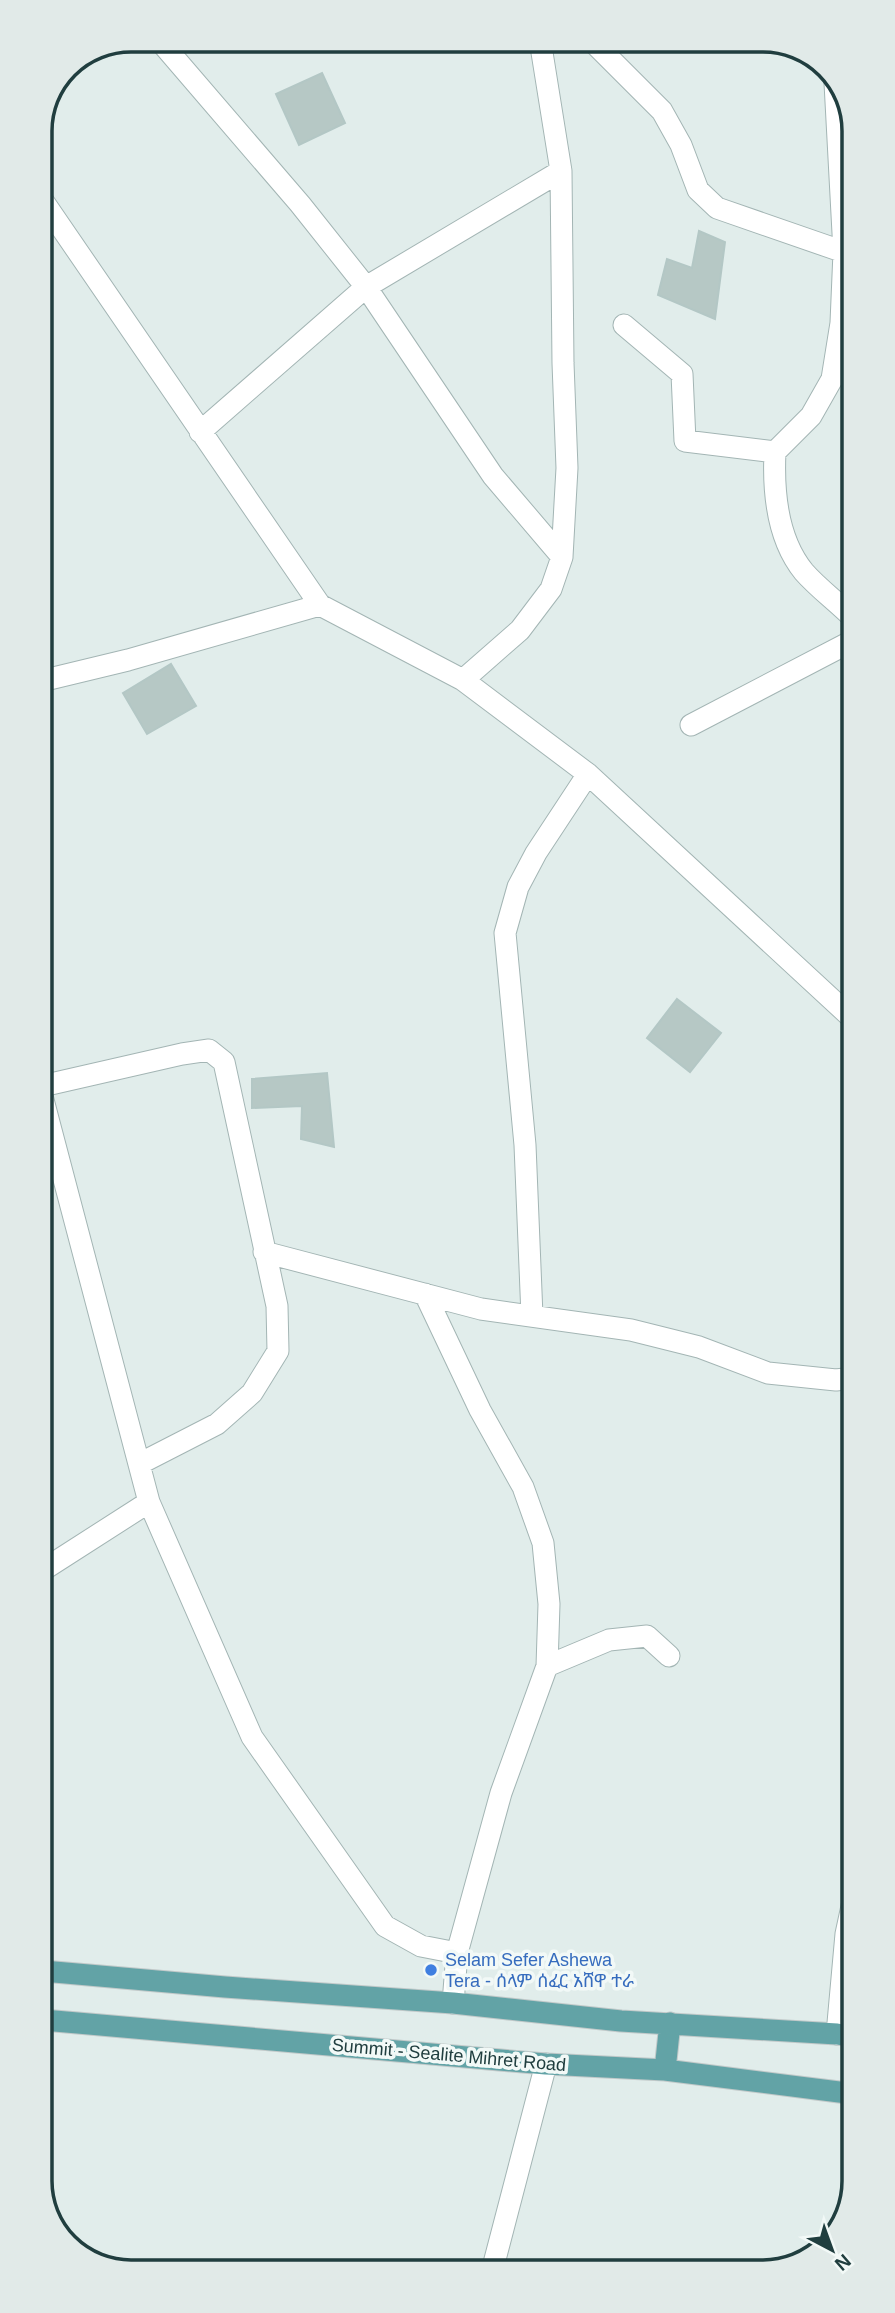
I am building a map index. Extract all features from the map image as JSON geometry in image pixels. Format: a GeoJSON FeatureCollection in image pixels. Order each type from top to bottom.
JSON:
{"type":"FeatureCollection","features":[{"type":"Feature","properties":{"kind":"main road"},"geometry":{"type":"LineString","coordinates":[[52,1972],[453,2003],[621,2021],[842,2035]]}},
{"type":"Feature","properties":{"kind":"main road","name":"Summit - Sealite Mihret Road"},"geometry":{"type":"LineString","coordinates":[[52,2021],[546,2064],[665,2070],[842,2092]]}},
{"type":"Feature","properties":{"kind":"main road"},"geometry":{"type":"LineString","coordinates":[[665,2070],[670,2023]]}},
{"type":"Feature","properties":{"kind":"street"},"geometry":{"type":"LineString","coordinates":[[169,52],[300,204],[366,288],[493,476],[562,557]]}},
{"type":"Feature","properties":{"kind":"street"},"geometry":{"type":"LineString","coordinates":[[463,680],[520,630],[551,589],[562,557],[567,468],[561,171],[542,53]]}},
{"type":"Feature","properties":{"kind":"street"},"geometry":{"type":"LineString","coordinates":[[604,53],[662,111],[681,145],[698,190],[717,208],[842,251]]}},
{"type":"Feature","properties":{"kind":"street"},"geometry":{"type":"LineString","coordinates":[[836,101],[842,214]]}},
{"type":"Feature","properties":{"kind":"street"},"geometry":{"type":"LineString","coordinates":[[200,432],[366,288],[561,171]]}},
{"type":"Feature","properties":{"kind":"street"},"geometry":{"type":"LineString","coordinates":[[53,216],[320,606],[463,680],[588,774],[842,1009]]}},
{"type":"Feature","properties":{"kind":"street"},"geometry":{"type":"LineString","coordinates":[[624,325],[682,374],[685,441],[775,452]]}},
{"type":"Feature","properties":{"kind":"street"},"geometry":{"type":"LineString","coordinates":[[842,343],[832,379],[811,416],[775,452],[774,477],[781,531],[803,571],[842,608]]}},
{"type":"Feature","properties":{"kind":"street"},"geometry":{"type":"LineString","coordinates":[[53,678],[320,606]]}},
{"type":"Feature","properties":{"kind":"street"},"geometry":{"type":"LineString","coordinates":[[691,726],[842,645]]}},
{"type":"Feature","properties":{"kind":"street"},"geometry":{"type":"LineString","coordinates":[[532,1316],[525,1145],[505,933],[517,887],[588,774]]}},
{"type":"Feature","properties":{"kind":"street"},"geometry":{"type":"LineString","coordinates":[[53,1084],[182,1054],[209,1051],[224,1062],[277,1306],[278,1352],[252,1393],[217,1424],[139,1464]]}},
{"type":"Feature","properties":{"kind":"street"},"geometry":{"type":"LineString","coordinates":[[53,1137],[149,1502],[252,1737],[385,1926],[421,1946],[457,1953]]}},
{"type":"Feature","properties":{"kind":"street"},"geometry":{"type":"LineString","coordinates":[[264,1252],[481,1309],[631,1330],[699,1347],[768,1373],[842,1379]]}},
{"type":"Feature","properties":{"kind":"street"},"geometry":{"type":"LineString","coordinates":[[425,1294],[481,1410],[523,1487],[543,1543],[549,1604],[547,1666],[501,1793],[457,1953],[453,2003]]}},
{"type":"Feature","properties":{"kind":"street"},"geometry":{"type":"LineString","coordinates":[[52,1564],[149,1502]]}},
{"type":"Feature","properties":{"kind":"street"},"geometry":{"type":"LineString","coordinates":[[547,1666],[609,1640],[647,1636],[669,1656]]}},
{"type":"Feature","properties":{"kind":"street"},"geometry":{"type":"LineString","coordinates":[[495,2260],[546,2064]]}},
{"type":"Feature","properties":{"kind":"building"},"geometry":{"type":"Polygon","coordinates":[[[322,73],[345,123],[299,145],[276,94],[322,73]]]}},
{"type":"Feature","properties":{"kind":"building"},"geometry":{"type":"Polygon","coordinates":[[[699,231],[725,242],[715,319],[658,295],[667,259],[692,268],[699,231]]]}},
{"type":"Feature","properties":{"kind":"building"},"geometry":{"type":"Polygon","coordinates":[[[171,664],[196,706],[147,734],[123,693],[171,664]]]}},
{"type":"Feature","properties":{"kind":"building"},"geometry":{"type":"Polygon","coordinates":[[[677,999],[721,1033],[690,1072],[647,1038],[677,999]]]}},
{"type":"Feature","properties":{"kind":"building"},"geometry":{"type":"Polygon","coordinates":[[[327,1073],[334,1147],[301,1139],[302,1106],[252,1108],[252,1079],[327,1073]]]}},
{"type":"Feature","properties":{"kind":"place","name":"Selam Sefer Ashewa Tera - ሰላም ሰፈር አሸዋ ተራ"},"geometry":{"type":"Point","coordinates":[431,1970]}}]}
